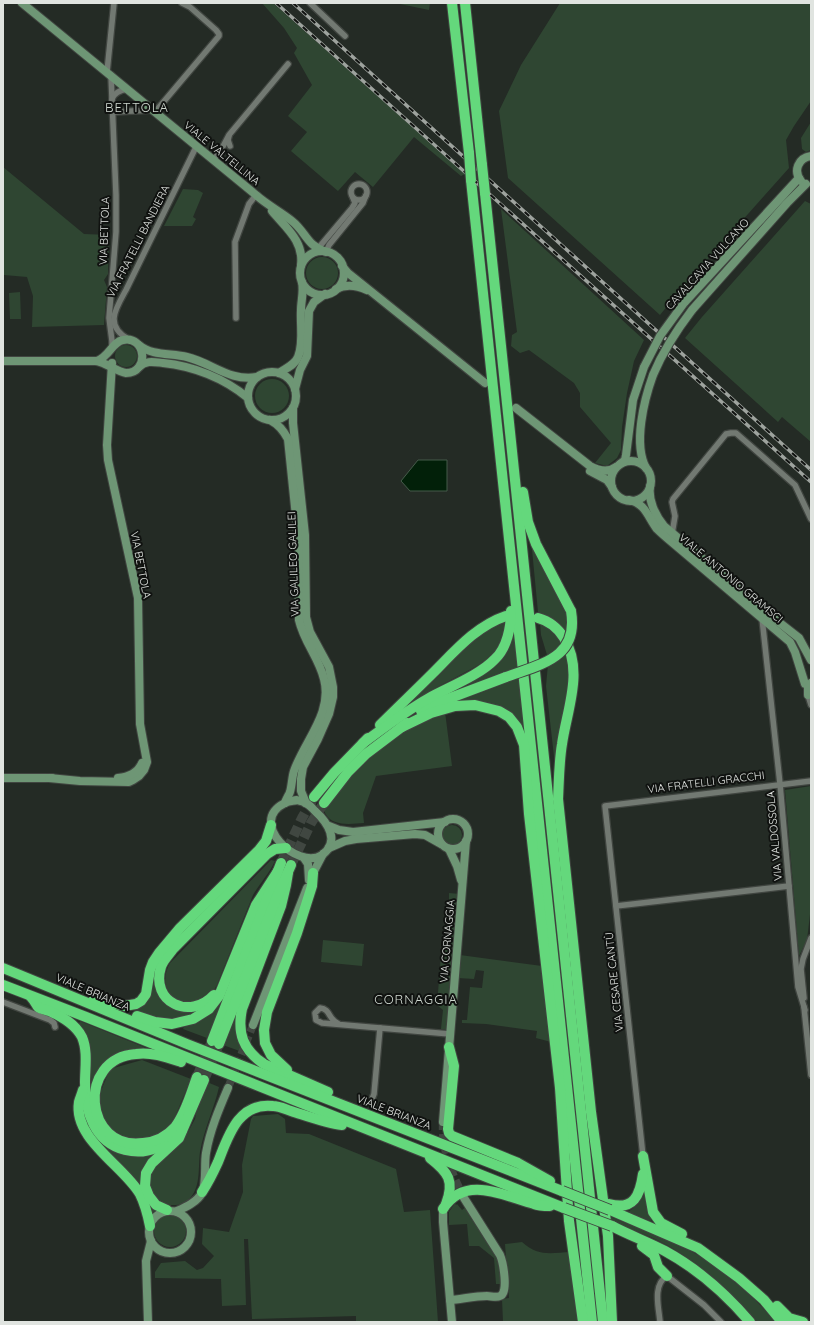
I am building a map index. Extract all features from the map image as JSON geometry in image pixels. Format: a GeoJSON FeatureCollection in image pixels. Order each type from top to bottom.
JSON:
{"type":"FeatureCollection","features":[{"type":"Feature","properties":{"kind":"highway"},"geometry":{"type":"LineString","coordinates":[[452,3],[592,1322]]}},
{"type":"Feature","properties":{"kind":"highway"},"geometry":{"type":"LineString","coordinates":[[465,3],[603,1322]]}},
{"type":"Feature","properties":{"kind":"highway"},"geometry":{"type":"LineString","coordinates":[[363,743],[413,708],[477,673],[496,659],[501,651],[510,628],[511,605],[495,471],[498,444]]}},
{"type":"Feature","properties":{"kind":"highway"},"geometry":{"type":"LineString","coordinates":[[324,803],[348,772],[366,754],[420,712],[437,703],[545,662],[560,654],[566,647],[572,632],[573,623],[571,612],[536,544],[528,522],[519,472],[513,456]]}},
{"type":"Feature","properties":{"kind":"highway"},"geometry":{"type":"LineString","coordinates":[[310,800],[363,743],[463,643],[480,628],[496,619],[506,616]]}},
{"type":"Feature","properties":{"kind":"highway"},"geometry":{"type":"LineString","coordinates":[[538,618],[552,624],[561,634],[566,642],[573,663],[573,686],[559,764],[558,799],[591,1112],[608,1236],[612,1322]]}},
{"type":"Feature","properties":{"kind":"highway"},"geometry":{"type":"LineString","coordinates":[[402,727],[432,713],[455,706],[475,705],[499,711],[509,717],[517,727],[524,746],[529,814],[560,1088],[569,1221],[583,1322]]}},
{"type":"Feature","properties":{"kind":"highway"},"geometry":{"type":"LineString","coordinates":[[94,999],[124,1006],[136,1004],[141,1001],[146,994],[150,970],[153,962],[159,953],[180,928],[259,850],[266,841],[270,825]]}},
{"type":"Feature","properties":{"kind":"highway"},"geometry":{"type":"LineString","coordinates":[[226,979],[208,1002],[197,1007],[184,1008],[176,1005],[163,994],[159,976],[161,966],[165,959],[267,854],[275,849],[286,848]]}},
{"type":"Feature","properties":{"kind":"highway"},"geometry":{"type":"LineString","coordinates":[[60,991],[82,994],[147,1020],[164,1024],[180,1023],[193,1019],[209,1009],[219,996],[256,905],[284,868]]}},
{"type":"Feature","properties":{"kind":"highway"},"geometry":{"type":"LineString","coordinates":[[215,1042],[284,868]]}},
{"type":"Feature","properties":{"kind":"highway"},"geometry":{"type":"LineString","coordinates":[[284,868],[286,885],[281,906],[240,1017],[240,1029],[244,1042],[248,1051],[254,1058],[264,1064],[328,1092],[363,1112]]}},
{"type":"Feature","properties":{"kind":"highway"},"geometry":{"type":"LineString","coordinates":[[313,873],[312,886],[297,933],[267,1012],[264,1035],[266,1046],[273,1058],[287,1070],[307,1080],[313,1085]]}},
{"type":"Feature","properties":{"kind":"highway","name":"VIALE BRIANZA"},"geometry":{"type":"LineString","coordinates":[[3,968],[187,1044],[562,1189],[580,1198],[610,1207],[698,1248],[739,1278],[764,1300]]}},
{"type":"Feature","properties":{"kind":"highway"},"geometry":{"type":"LineString","coordinates":[[3,985],[612,1226],[664,1250],[688,1266],[710,1282],[750,1322]]}},
{"type":"Feature","properties":{"kind":"highway"},"geometry":{"type":"LineString","coordinates":[[32,996],[39,1007],[66,1019],[77,1029],[82,1038],[85,1051],[86,1101],[89,1117],[92,1124],[105,1140],[119,1148],[134,1151],[149,1150],[166,1144],[182,1130]]}},
{"type":"Feature","properties":{"kind":"highway"},"geometry":{"type":"LineString","coordinates":[[449,1047],[454,1066],[448,1129],[450,1135],[523,1166],[562,1189]]}},
{"type":"Feature","properties":{"kind":"highway"},"geometry":{"type":"LineString","coordinates":[[172,1211],[156,1205],[152,1201],[146,1191],[144,1181],[146,1173],[152,1163],[179,1138],[188,1118],[201,1078],[176,1126],[165,1136],[154,1141],[139,1144],[119,1140],[108,1133],[100,1122],[94,1103],[98,1079],[109,1065],[121,1057],[136,1054],[152,1054],[189,1064],[209,1073],[218,1071]]}},
{"type":"Feature","properties":{"kind":"highway"},"geometry":{"type":"LineString","coordinates":[[85,1084],[79,1103],[81,1123],[93,1141],[140,1194],[146,1209],[150,1226]]}},
{"type":"Feature","properties":{"kind":"highway"},"geometry":{"type":"LineString","coordinates":[[202,1192],[211,1178],[228,1134],[238,1119],[249,1111],[261,1106],[274,1106],[317,1119],[339,1124],[359,1126]]}},
{"type":"Feature","properties":{"kind":"highway"},"geometry":{"type":"LineString","coordinates":[[422,1152],[439,1165],[448,1178],[450,1190],[443,1209]]}},
{"type":"Feature","properties":{"kind":"highway"},"geometry":{"type":"LineString","coordinates":[[610,1207],[626,1205],[639,1194],[642,1180],[643,1156]]}},
{"type":"Feature","properties":{"kind":"highway"},"geometry":{"type":"LineString","coordinates":[[643,1156],[649,1197],[656,1218],[661,1223],[693,1240],[698,1248]]}},
{"type":"Feature","properties":{"kind":"highway"},"geometry":{"type":"LineString","coordinates":[[443,1209],[457,1194],[464,1191],[473,1190],[503,1193],[536,1205],[564,1208]]}},
{"type":"Feature","properties":{"kind":"highway"},"geometry":{"type":"LineString","coordinates":[[612,1226],[653,1253],[659,1270],[666,1276]]}},
{"type":"Feature","properties":{"kind":"highway"},"geometry":{"type":"LineString","coordinates":[[764,1300],[782,1322]]}},
{"type":"Feature","properties":{"kind":"highway"},"geometry":{"type":"LineString","coordinates":[[764,1300],[772,1301],[789,1318],[803,1322]]}},
{"type":"Feature","properties":{"kind":"main road","name":"VIALE VALTELLINA"},"geometry":{"type":"LineString","coordinates":[[22,3],[196,147],[268,205],[294,223],[308,240],[320,251]]}},
{"type":"Feature","properties":{"kind":"main road"},"geometry":{"type":"LineString","coordinates":[[808,184],[799,178],[797,170],[799,162],[804,158],[811,156]]}},
{"type":"Feature","properties":{"kind":"main road","name":"CAVALCAVIA VULCANO"},"geometry":{"type":"LineString","coordinates":[[618,466],[624,460],[626,455],[633,400],[644,367],[660,336],[684,303],[799,178]]}},
{"type":"Feature","properties":{"kind":"main road","name":"CAVALCAVIA VULCANO"},"geometry":{"type":"LineString","coordinates":[[646,468],[641,456],[640,444],[645,404],[653,376],[660,359],[673,336],[692,310],[787,203],[808,184]]}},
{"type":"Feature","properties":{"kind":"main road","name":"VIALE VALTELLINA"},"geometry":{"type":"LineString","coordinates":[[268,205],[292,232],[301,256],[301,268]]}},
{"type":"Feature","properties":{"kind":"main road"},"geometry":{"type":"LineString","coordinates":[[279,373],[293,365],[298,358],[301,343],[301,308],[303,292],[301,268],[306,258],[320,251],[336,256],[348,273],[485,383]]}},
{"type":"Feature","properties":{"kind":"main road"},"geometry":{"type":"LineString","coordinates":[[336,289],[340,285],[343,278],[342,266]]}},
{"type":"Feature","properties":{"kind":"main road"},"geometry":{"type":"LineString","coordinates":[[301,280],[304,286],[310,291],[316,294],[325,294]]}},
{"type":"Feature","properties":{"kind":"main road"},"geometry":{"type":"LineString","coordinates":[[295,389],[300,370],[307,356],[308,313],[314,302],[325,294],[342,286],[363,288],[373,293]]}},
{"type":"Feature","properties":{"kind":"main road"},"geometry":{"type":"LineString","coordinates":[[97,361],[105,357],[119,341],[125,340],[134,342],[144,349],[151,351],[192,358],[238,378],[258,378]]}},
{"type":"Feature","properties":{"kind":"main road"},"geometry":{"type":"LineString","coordinates":[[134,342],[141,349],[143,354],[139,367]]}},
{"type":"Feature","properties":{"kind":"main road"},"geometry":{"type":"LineString","coordinates":[[110,387],[116,375],[116,368],[110,356],[111,350]]}},
{"type":"Feature","properties":{"kind":"main road"},"geometry":{"type":"LineString","coordinates":[[3,361],[97,361],[132,372],[144,363],[151,362],[176,365],[208,374],[229,385],[248,398]]}},
{"type":"Feature","properties":{"kind":"main road","name":"VIA BETTOLA"},"geometry":{"type":"LineString","coordinates":[[3,778],[115,778],[128,776],[139,768],[144,749],[140,724],[138,598],[108,460],[107,445],[110,387],[116,368]]}},
{"type":"Feature","properties":{"kind":"main road"},"geometry":{"type":"LineString","coordinates":[[272,372],[279,373],[292,382],[295,389],[296,398],[293,408],[284,417],[270,420],[264,419],[253,410],[248,398],[249,390],[252,383],[264,374],[272,372]]}},
{"type":"Feature","properties":{"kind":"main road","name":"VIA GALILEO GALILEI"},"geometry":{"type":"LineString","coordinates":[[293,408],[293,423],[305,535],[306,617],[310,632],[329,668],[333,687],[333,697],[329,714],[303,767],[301,791],[310,800]]}},
{"type":"Feature","properties":{"kind":"main road"},"geometry":{"type":"LineString","coordinates":[[517,410],[590,466],[605,471],[611,470],[618,466],[627,461],[634,461],[641,463],[646,468],[650,477],[650,486],[641,498],[629,500],[618,496],[606,479],[587,470],[573,460],[517,410]]}},
{"type":"Feature","properties":{"kind":"main road","name":"VIA GALILEO GALILEI"},"geometry":{"type":"LineString","coordinates":[[270,420],[278,425],[288,439],[298,536],[299,620],[303,633],[319,664],[324,678],[326,691],[321,719],[304,747],[293,772],[290,791],[285,803]]}},
{"type":"Feature","properties":{"kind":"main road"},"geometry":{"type":"LineString","coordinates":[[612,487],[612,477],[618,466]]}},
{"type":"Feature","properties":{"kind":"main road","name":"VIALE ANTONIO GRAMSCI"},"geometry":{"type":"LineString","coordinates":[[650,486],[650,498],[655,513],[662,524],[672,534],[799,638],[809,657],[811,667]]}},
{"type":"Feature","properties":{"kind":"main road","name":"VIALE ANTONIO GRAMSCI"},"geometry":{"type":"LineString","coordinates":[[629,500],[640,505],[647,512],[657,528],[674,544],[793,642],[796,646],[810,684]]}},
{"type":"Feature","properties":{"kind":"main road"},"geometry":{"type":"LineString","coordinates":[[808,695],[808,688],[810,684]]}},
{"type":"Feature","properties":{"kind":"main road"},"geometry":{"type":"LineString","coordinates":[[297,800],[310,800],[329,826],[339,830],[353,832],[445,822],[453,819],[462,822],[467,831],[466,841],[459,848],[449,849],[424,835],[415,834],[356,839],[345,841],[311,859],[304,858],[286,848],[277,840],[270,825],[273,814],[285,803],[297,800]]}},
{"type":"Feature","properties":{"kind":"main road"},"geometry":{"type":"LineString","coordinates":[[441,844],[438,838],[438,831],[441,825],[445,822]]}},
{"type":"Feature","properties":{"kind":"main road"},"geometry":{"type":"LineString","coordinates":[[253,1025],[313,873],[331,840],[329,826]]}},
{"type":"Feature","properties":{"kind":"main road","name":"VIA CORNAGGIA"},"geometry":{"type":"LineString","coordinates":[[442,1122],[466,841]]}},
{"type":"Feature","properties":{"kind":"main road","name":"VIA CORNAGGIA"},"geometry":{"type":"LineString","coordinates":[[449,849],[457,866],[463,885]]}},
{"type":"Feature","properties":{"kind":"main road"},"geometry":{"type":"LineString","coordinates":[[304,858],[308,864],[309,883]]}},
{"type":"Feature","properties":{"kind":"main road"},"geometry":{"type":"LineString","coordinates":[[190,1223],[195,1201],[202,1192],[204,1186],[206,1154],[210,1136],[228,1088]]}},
{"type":"Feature","properties":{"kind":"main road"},"geometry":{"type":"LineString","coordinates":[[450,1300],[500,1296],[504,1290],[502,1259],[498,1250],[464,1198]]}},
{"type":"Feature","properties":{"kind":"main road"},"geometry":{"type":"LineString","coordinates":[[148,1322],[146,1261],[151,1241],[150,1226],[156,1216],[195,1201]]}},
{"type":"Feature","properties":{"kind":"main road"},"geometry":{"type":"LineString","coordinates":[[443,1209],[442,1217],[452,1322]]}},
{"type":"Feature","properties":{"kind":"main road"},"geometry":{"type":"LineString","coordinates":[[151,1241],[155,1247],[167,1253],[175,1253],[185,1247],[191,1238],[192,1228],[185,1216],[172,1211]]}},
{"type":"Feature","properties":{"kind":"main road"},"geometry":{"type":"LineString","coordinates":[[146,1261],[155,1253],[161,1251]]}},
{"type":"Feature","properties":{"kind":"street","name":"VIA BETTOLA"},"geometry":{"type":"LineString","coordinates":[[111,350],[112,341],[109,318],[113,280],[116,214],[109,74],[114,3]]}},
{"type":"Feature","properties":{"kind":"street"},"geometry":{"type":"LineString","coordinates":[[112,112],[154,111],[219,36],[220,34],[216,30],[190,7],[182,3]]}},
{"type":"Feature","properties":{"kind":"street"},"geometry":{"type":"LineString","coordinates":[[310,3],[345,36]]}},
{"type":"Feature","properties":{"kind":"street"},"geometry":{"type":"LineString","coordinates":[[213,160],[220,152],[229,135],[288,64]]}},
{"type":"Feature","properties":{"kind":"street"},"geometry":{"type":"LineString","coordinates":[[111,101],[115,94],[127,89]]}},
{"type":"Feature","properties":{"kind":"street"},"geometry":{"type":"LineString","coordinates":[[229,135],[228,140],[230,146]]}},
{"type":"Feature","properties":{"kind":"street","name":"VIA FRATELLI BANDIERA"},"geometry":{"type":"LineString","coordinates":[[134,342],[124,336],[116,328],[114,311],[126,290],[196,147]]}},
{"type":"Feature","properties":{"kind":"street"},"geometry":{"type":"LineString","coordinates":[[358,184],[365,187],[366,195],[363,203],[329,245],[320,251],[355,203],[351,193],[351,188],[358,184]]}},
{"type":"Feature","properties":{"kind":"street"},"geometry":{"type":"LineString","coordinates":[[236,318],[235,242],[249,204],[256,195]]}},
{"type":"Feature","properties":{"kind":"street"},"geometry":{"type":"LineString","coordinates":[[353,198],[360,200],[366,195]]}},
{"type":"Feature","properties":{"kind":"street"},"geometry":{"type":"LineString","coordinates":[[672,534],[675,516],[672,500],[726,434],[731,433],[736,433],[795,485],[811,519]]}},
{"type":"Feature","properties":{"kind":"street","name":"VIA VALDOSSOLA"},"geometry":{"type":"LineString","coordinates":[[762,618],[780,784],[798,987],[805,1010]]}},
{"type":"Feature","properties":{"kind":"street"},"geometry":{"type":"LineString","coordinates":[[808,695],[811,705]]}},
{"type":"Feature","properties":{"kind":"street","name":"VIA FRATELLI GRACCHI"},"geometry":{"type":"LineString","coordinates":[[605,806],[780,784],[811,782]]}},
{"type":"Feature","properties":{"kind":"street","name":"VIA CESARE CANTÙ"},"geometry":{"type":"LineString","coordinates":[[605,806],[643,1156]]}},
{"type":"Feature","properties":{"kind":"street"},"geometry":{"type":"LineString","coordinates":[[616,906],[789,886]]}},
{"type":"Feature","properties":{"kind":"street"},"geometry":{"type":"LineString","coordinates":[[811,938],[801,969],[811,1075]]}},
{"type":"Feature","properties":{"kind":"street"},"geometry":{"type":"LineString","coordinates":[[3,1002],[50,1020],[54,1023],[55,1027]]}},
{"type":"Feature","properties":{"kind":"street"},"geometry":{"type":"LineString","coordinates":[[339,1024],[450,1034]]}},
{"type":"Feature","properties":{"kind":"street"},"geometry":{"type":"LineString","coordinates":[[372,1099],[374,1094],[380,1028]]}},
{"type":"Feature","properties":{"kind":"street"},"geometry":{"type":"LineString","coordinates":[[660,1322],[658,1291],[662,1279],[666,1276],[704,1305],[721,1322]]}},
{"type":"Feature","properties":{"kind":"shaded area"},"geometry":{"type":"Polygon","coordinates":[[[262,3],[273,3],[465,174],[461,176],[414,137],[373,187],[355,172],[338,191],[291,151],[307,132],[288,116],[312,85],[294,53],[297,48],[284,28],[262,3]]]}},
{"type":"Feature","properties":{"kind":"shaded area"},"geometry":{"type":"Polygon","coordinates":[[[400,3],[430,3],[429,10],[400,3]]]}},
{"type":"Feature","properties":{"kind":"shaded area"},"geometry":{"type":"Polygon","coordinates":[[[560,3],[811,3],[811,101],[786,140],[789,168],[660,315],[508,178],[499,111],[521,65],[560,3]]]}},
{"type":"Feature","properties":{"kind":"shaded area"},"geometry":{"type":"Polygon","coordinates":[[[811,122],[811,150],[806,152],[802,149],[801,138],[811,122]]]}},
{"type":"Feature","properties":{"kind":"shaded area"},"geometry":{"type":"Polygon","coordinates":[[[3,167],[84,234],[109,235],[108,274],[104,280],[107,287],[104,325],[32,327],[33,296],[27,277],[4,275],[3,167]]]}},
{"type":"Feature","properties":{"kind":"shaded area"},"geometry":{"type":"Polygon","coordinates":[[[183,189],[198,190],[203,193],[193,217],[196,219],[192,226],[164,226],[183,189]]]}},
{"type":"Feature","properties":{"kind":"shaded area"},"geometry":{"type":"Polygon","coordinates":[[[805,201],[811,204],[811,442],[782,417],[778,422],[685,338],[805,201]]]}},
{"type":"Feature","properties":{"kind":"shaded area"},"geometry":{"type":"Polygon","coordinates":[[[501,209],[644,340],[634,361],[627,393],[622,427],[621,450],[617,458],[607,466],[595,463],[611,443],[580,407],[580,393],[574,383],[529,350],[520,353],[511,346],[512,335],[517,332],[501,209]]]}},
{"type":"Feature","properties":{"kind":"shaded area"},"geometry":{"type":"Polygon","coordinates":[[[319,257],[325,257],[335,264],[338,273],[337,279],[331,286],[325,289],[319,289],[309,282],[306,276],[306,270],[313,260],[319,257]]]}},
{"type":"Feature","properties":{"kind":"shaded area"},"geometry":{"type":"Polygon","coordinates":[[[20,292],[21,319],[10,319],[9,293],[20,292]]]}},
{"type":"Feature","properties":{"kind":"shaded area"},"geometry":{"type":"Polygon","coordinates":[[[126,345],[130,346],[136,352],[136,360],[130,366],[126,367],[122,366],[116,360],[115,356],[116,352],[122,346],[126,345]]]}},
{"type":"Feature","properties":{"kind":"shaded area"},"geometry":{"type":"Polygon","coordinates":[[[275,379],[284,384],[288,389],[288,403],[284,408],[279,412],[269,413],[265,412],[256,403],[255,393],[256,389],[265,380],[275,379]]]}},
{"type":"Feature","properties":{"kind":"shaded area"},"geometry":{"type":"Polygon","coordinates":[[[418,460],[447,460],[447,491],[410,491],[401,481],[418,460]]]}},
{"type":"Feature","properties":{"kind":"shaded area"},"geometry":{"type":"Polygon","coordinates":[[[531,539],[567,611],[567,636],[548,616],[538,612],[531,539]]]}},
{"type":"Feature","properties":{"kind":"shaded area"},"geometry":{"type":"Polygon","coordinates":[[[507,620],[502,640],[496,651],[488,660],[436,688],[389,720],[482,632],[507,620]]]}},
{"type":"Feature","properties":{"kind":"shaded area"},"geometry":{"type":"Polygon","coordinates":[[[540,622],[556,634],[563,643],[571,675],[555,765],[546,686],[548,664],[541,635],[540,622]]]}},
{"type":"Feature","properties":{"kind":"shaded area"},"geometry":{"type":"Polygon","coordinates":[[[514,632],[525,736],[502,709],[422,705],[504,653],[514,632]]]}},
{"type":"Feature","properties":{"kind":"shaded area"},"geometry":{"type":"Polygon","coordinates":[[[445,712],[452,766],[376,776],[363,813],[364,823],[342,824],[332,821],[328,817],[325,813],[324,803],[351,774],[402,727],[445,712]]]}},
{"type":"Feature","properties":{"kind":"shaded area"},"geometry":{"type":"Polygon","coordinates":[[[811,786],[811,906],[807,940],[799,956],[785,790],[811,786]]]}},
{"type":"Feature","properties":{"kind":"shaded area"},"geometry":{"type":"Polygon","coordinates":[[[448,825],[456,825],[462,831],[462,839],[456,845],[448,845],[442,839],[442,831],[448,825]]]}},
{"type":"Feature","properties":{"kind":"shaded area"},"geometry":{"type":"Polygon","coordinates":[[[271,860],[275,861],[253,895],[213,992],[207,998],[197,1002],[188,1003],[173,997],[165,982],[166,973],[170,963],[271,860]]]}},
{"type":"Feature","properties":{"kind":"shaded area"},"geometry":{"type":"Polygon","coordinates":[[[449,893],[460,894],[449,1030],[441,1029],[443,1010],[437,1005],[441,955],[446,942],[449,893]]]}},
{"type":"Feature","properties":{"kind":"shaded area"},"geometry":{"type":"Polygon","coordinates":[[[323,940],[364,944],[362,966],[321,962],[323,940]]]}},
{"type":"Feature","properties":{"kind":"shaded area"},"geometry":{"type":"Polygon","coordinates":[[[460,955],[542,966],[551,1042],[536,1038],[537,1031],[486,1024],[462,1023],[462,1020],[467,1020],[470,987],[482,988],[484,971],[476,970],[474,979],[458,978],[460,955]]]}},
{"type":"Feature","properties":{"kind":"shaded area"},"geometry":{"type":"Polygon","coordinates":[[[156,963],[159,990],[199,1013],[171,1020],[149,1017],[133,1010],[156,963]]]}},
{"type":"Feature","properties":{"kind":"shaded area"},"geometry":{"type":"Polygon","coordinates":[[[223,1001],[207,1038],[183,1029],[184,1027],[196,1023],[205,1017],[223,1001]]]}},
{"type":"Feature","properties":{"kind":"shaded area"},"geometry":{"type":"Polygon","coordinates":[[[236,1012],[245,1051],[245,1053],[223,1045],[236,1012]]]}},
{"type":"Feature","properties":{"kind":"shaded area"},"geometry":{"type":"Polygon","coordinates":[[[80,1021],[144,1047],[143,1050],[114,1057],[91,1104],[79,1024],[80,1021]]]}},
{"type":"Feature","properties":{"kind":"shaded area"},"geometry":{"type":"Polygon","coordinates":[[[142,1060],[191,1079],[171,1126],[151,1139],[123,1138],[103,1123],[98,1098],[110,1069],[142,1060]]]}},
{"type":"Feature","properties":{"kind":"shaded area"},"geometry":{"type":"Polygon","coordinates":[[[207,1082],[219,1087],[206,1127],[200,1152],[198,1181],[196,1187],[191,1197],[184,1203],[169,1205],[160,1203],[149,1188],[148,1183],[152,1167],[188,1132],[195,1119],[198,1103],[207,1082]]]}},
{"type":"Feature","properties":{"kind":"shaded area"},"geometry":{"type":"Polygon","coordinates":[[[278,1114],[285,1119],[286,1133],[309,1134],[396,1169],[404,1212],[430,1210],[438,1322],[356,1322],[356,1316],[252,1319],[248,1239],[244,1239],[246,1305],[222,1306],[221,1279],[155,1278],[155,1272],[161,1263],[185,1261],[197,1270],[203,1268],[214,1256],[202,1244],[203,1228],[229,1232],[243,1192],[242,1165],[251,1119],[253,1116],[278,1114]]]}},
{"type":"Feature","properties":{"kind":"shaded area"},"geometry":{"type":"Polygon","coordinates":[[[86,1121],[93,1133],[106,1145],[154,1153],[155,1155],[144,1168],[156,1210],[151,1214],[88,1128],[86,1121]]]}},
{"type":"Feature","properties":{"kind":"shaded area"},"geometry":{"type":"Polygon","coordinates":[[[644,1189],[652,1219],[651,1221],[627,1213],[638,1204],[644,1189]]]}},
{"type":"Feature","properties":{"kind":"shaded area"},"geometry":{"type":"Polygon","coordinates":[[[455,1203],[462,1210],[466,1207],[494,1251],[500,1265],[501,1284],[496,1284],[494,1258],[479,1246],[469,1246],[467,1224],[449,1225],[449,1212],[455,1203]]]}},
{"type":"Feature","properties":{"kind":"shaded area"},"geometry":{"type":"Polygon","coordinates":[[[601,1213],[668,1240],[701,1257],[736,1282],[757,1301],[776,1322],[757,1322],[723,1286],[683,1255],[655,1239],[600,1218],[601,1213]]]}},
{"type":"Feature","properties":{"kind":"shaded area"},"geometry":{"type":"Polygon","coordinates":[[[167,1215],[173,1215],[183,1222],[186,1231],[185,1237],[179,1244],[173,1247],[167,1247],[157,1240],[154,1234],[154,1228],[161,1218],[167,1215]]]}},
{"type":"Feature","properties":{"kind":"shaded area"},"geometry":{"type":"Polygon","coordinates":[[[522,1242],[528,1247],[539,1252],[571,1252],[579,1322],[503,1322],[502,1299],[509,1298],[505,1244],[522,1242]]]}},
{"type":"Feature","properties":{"kind":"tunnel"},"geometry":{"type":"LineString","coordinates":[[281,863],[302,818],[314,797]]}},
{"type":"Feature","properties":{"kind":"tunnel"},"geometry":{"type":"LineString","coordinates":[[291,865],[311,823],[324,803]]}},
{"type":"Feature","properties":{"kind":"tunnel"},"geometry":{"type":"LineString","coordinates":[[228,1088],[253,1025]]}},
{"type":"Feature","properties":{"kind":"tunnel"},"geometry":{"type":"LineString","coordinates":[[197,1077],[212,1041]]}},
{"type":"Feature","properties":{"kind":"tunnel"},"geometry":{"type":"LineString","coordinates":[[204,1080],[219,1044]]}},
{"type":"Feature","properties":{"kind":"tunnel"},"geometry":{"type":"LineString","coordinates":[[443,1122],[444,1142],[448,1161],[455,1180],[464,1197]]}},
{"type":"Feature","properties":{"kind":"railway"},"geometry":{"type":"LineString","coordinates":[[276,3],[811,482]]}},
{"type":"Feature","properties":{"kind":"railway"},"geometry":{"type":"LineString","coordinates":[[293,3],[811,470]]}},
{"type":"Feature","properties":{"kind":"district","name":"BETTOLA"},"geometry":{"type":"Point","coordinates":[137,107]}},
{"type":"Feature","properties":{"kind":"district","name":"CORNAGGIA"},"geometry":{"type":"Point","coordinates":[416,999]}}]}
